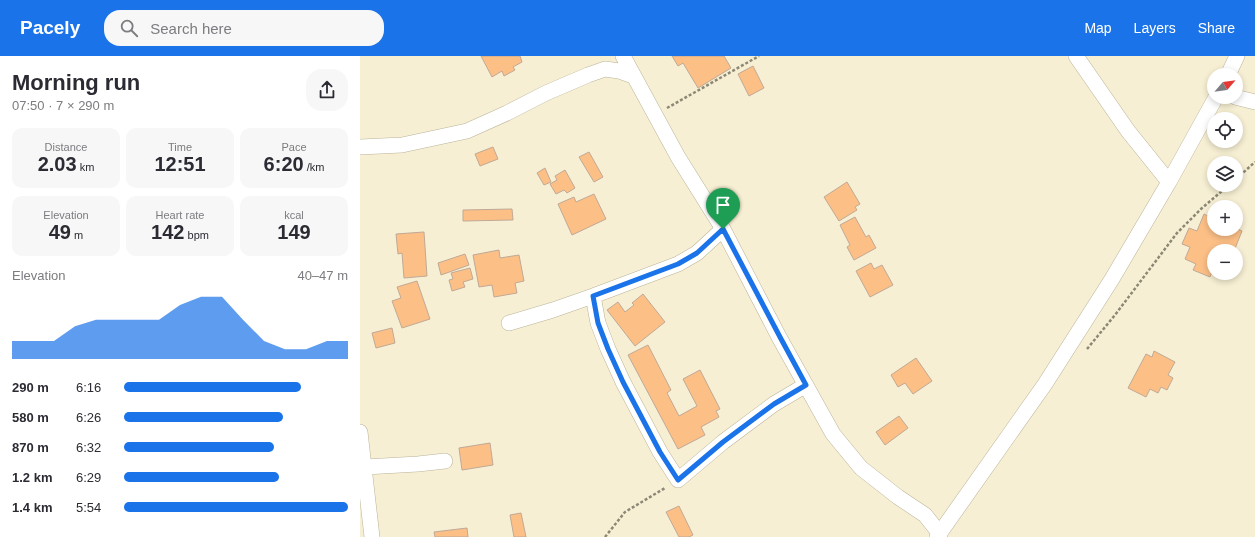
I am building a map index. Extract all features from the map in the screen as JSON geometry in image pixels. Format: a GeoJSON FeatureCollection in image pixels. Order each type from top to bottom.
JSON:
{"type":"FeatureCollection","features":[{"type":"Feature","properties":{"kind":"street"},"geometry":{"type":"LineString","coordinates":[[623,56],[678,157],[723,229],[833,434],[861,468],[898,497],[925,515],[938,535],[1045,384],[1112,279],[1169,182],[1212,104]]}},
{"type":"Feature","properties":{"kind":"street"},"geometry":{"type":"LineString","coordinates":[[1076,56],[1128,131],[1169,182]]}},
{"type":"Feature","properties":{"kind":"street"},"geometry":{"type":"LineString","coordinates":[[1232,68],[1238,56]]}},
{"type":"Feature","properties":{"kind":"street"},"geometry":{"type":"LineString","coordinates":[[360,147],[402,145],[467,131],[588,74],[605,69],[619,71],[633,76]]}},
{"type":"Feature","properties":{"kind":"street"},"geometry":{"type":"LineString","coordinates":[[1243,99],[1255,102]]}},
{"type":"Feature","properties":{"kind":"street"},"geometry":{"type":"LineString","coordinates":[[509,323],[553,310],[678,264],[697,253],[723,229]]}},
{"type":"Feature","properties":{"kind":"street"},"geometry":{"type":"LineString","coordinates":[[593,296],[598,323],[623,382],[660,452],[678,480],[723,442],[774,404],[806,385]]}},
{"type":"Feature","properties":{"kind":"street"},"geometry":{"type":"LineString","coordinates":[[360,432],[372,537]]}},
{"type":"Feature","properties":{"kind":"street"},"geometry":{"type":"LineString","coordinates":[[365,468],[445,461]]}},
{"type":"Feature","properties":{"kind":"path"},"geometry":{"type":"LineString","coordinates":[[655,114],[759,56]]}},
{"type":"Feature","properties":{"kind":"path"},"geometry":{"type":"LineString","coordinates":[[1243,173],[1255,162]]}},
{"type":"Feature","properties":{"kind":"path"},"geometry":{"type":"LineString","coordinates":[[1084,350],[1090,346],[1115,315],[1177,234],[1202,208],[1221,192]]}},
{"type":"Feature","properties":{"kind":"path"},"geometry":{"type":"LineString","coordinates":[[604,537],[625,512],[678,480]]}},
{"type":"Feature","properties":{"kind":"building"},"geometry":{"type":"Polygon","coordinates":[[[481,56],[520,56],[522,62],[513,67],[515,70],[504,76],[502,71],[492,77],[481,56]]]}},
{"type":"Feature","properties":{"kind":"building"},"geometry":{"type":"Polygon","coordinates":[[[672,56],[724,56],[731,68],[698,88],[683,63],[678,66],[672,56]]]}},
{"type":"Feature","properties":{"kind":"building"},"geometry":{"type":"Polygon","coordinates":[[[753,66],[764,88],[749,96],[738,74],[753,66]]]}},
{"type":"Feature","properties":{"kind":"building"},"geometry":{"type":"Polygon","coordinates":[[[493,147],[498,159],[480,166],[475,154],[493,147]]]}},
{"type":"Feature","properties":{"kind":"building"},"geometry":{"type":"Polygon","coordinates":[[[589,152],[603,177],[594,182],[579,157],[589,152]]]}},
{"type":"Feature","properties":{"kind":"building"},"geometry":{"type":"Polygon","coordinates":[[[545,168],[551,182],[544,185],[537,173],[545,168]]]}},
{"type":"Feature","properties":{"kind":"building"},"geometry":{"type":"Polygon","coordinates":[[[565,170],[575,188],[567,193],[564,190],[556,194],[550,184],[557,180],[555,176],[565,170]]]}},
{"type":"Feature","properties":{"kind":"building"},"geometry":{"type":"Polygon","coordinates":[[[847,182],[860,204],[855,207],[857,210],[839,221],[824,197],[847,182]]]}},
{"type":"Feature","properties":{"kind":"building"},"geometry":{"type":"Polygon","coordinates":[[[594,194],[606,219],[572,235],[558,204],[574,197],[576,202],[594,194]]]}},
{"type":"Feature","properties":{"kind":"building"},"geometry":{"type":"Polygon","coordinates":[[[512,209],[513,220],[463,221],[463,210],[512,209]]]}},
{"type":"Feature","properties":{"kind":"building"},"geometry":{"type":"Polygon","coordinates":[[[1204,214],[1207,216],[1207,236],[1240,236],[1237,244],[1207,244],[1207,276],[1193,270],[1196,264],[1185,259],[1190,247],[1182,244],[1189,228],[1197,231],[1204,214]]]}},
{"type":"Feature","properties":{"kind":"building"},"geometry":{"type":"Polygon","coordinates":[[[855,217],[866,237],[869,235],[876,248],[854,260],[847,247],[850,245],[840,225],[855,217]]]}},
{"type":"Feature","properties":{"kind":"building"},"geometry":{"type":"Polygon","coordinates":[[[424,232],[427,276],[404,278],[402,253],[398,254],[396,234],[424,232]]]}},
{"type":"Feature","properties":{"kind":"building"},"geometry":{"type":"Polygon","coordinates":[[[499,250],[500,258],[519,255],[524,281],[515,283],[517,293],[494,297],[492,285],[479,287],[473,255],[499,250]]]}},
{"type":"Feature","properties":{"kind":"building"},"geometry":{"type":"Polygon","coordinates":[[[465,254],[469,265],[441,275],[438,263],[465,254]]]}},
{"type":"Feature","properties":{"kind":"building"},"geometry":{"type":"Polygon","coordinates":[[[871,263],[874,269],[882,265],[893,285],[870,297],[856,271],[871,263]]]}},
{"type":"Feature","properties":{"kind":"building"},"geometry":{"type":"Polygon","coordinates":[[[470,268],[473,279],[463,282],[465,287],[452,291],[449,280],[453,279],[451,273],[470,268]]]}},
{"type":"Feature","properties":{"kind":"building"},"geometry":{"type":"Polygon","coordinates":[[[417,281],[430,319],[402,328],[392,301],[401,298],[397,287],[417,281]]]}},
{"type":"Feature","properties":{"kind":"building"},"geometry":{"type":"Polygon","coordinates":[[[643,294],[665,322],[635,346],[607,310],[618,302],[625,312],[634,305],[632,303],[643,294]]]}},
{"type":"Feature","properties":{"kind":"building"},"geometry":{"type":"Polygon","coordinates":[[[392,328],[395,343],[376,348],[372,333],[392,328]]]}},
{"type":"Feature","properties":{"kind":"building"},"geometry":{"type":"Polygon","coordinates":[[[648,345],[671,390],[667,393],[679,416],[697,406],[683,379],[700,370],[720,409],[716,411],[719,417],[701,427],[705,435],[678,449],[628,355],[648,345]]]}},
{"type":"Feature","properties":{"kind":"building"},"geometry":{"type":"Polygon","coordinates":[[[1154,351],[1175,362],[1168,375],[1173,378],[1167,390],[1161,387],[1158,393],[1150,389],[1146,397],[1128,388],[1146,354],[1152,357],[1154,351]]]}},
{"type":"Feature","properties":{"kind":"building"},"geometry":{"type":"Polygon","coordinates":[[[916,358],[932,381],[913,394],[905,383],[898,387],[891,375],[916,358]]]}},
{"type":"Feature","properties":{"kind":"building"},"geometry":{"type":"Polygon","coordinates":[[[899,416],[908,428],[885,445],[876,432],[899,416]]]}},
{"type":"Feature","properties":{"kind":"building"},"geometry":{"type":"Polygon","coordinates":[[[490,443],[493,465],[462,470],[459,448],[490,443]]]}},
{"type":"Feature","properties":{"kind":"building"},"geometry":{"type":"Polygon","coordinates":[[[679,506],[693,535],[689,537],[679,537],[666,512],[679,506]]]}},
{"type":"Feature","properties":{"kind":"building"},"geometry":{"type":"Polygon","coordinates":[[[521,513],[526,537],[514,537],[510,515],[521,513]]]}},
{"type":"Feature","properties":{"kind":"building"},"geometry":{"type":"Polygon","coordinates":[[[467,528],[468,537],[435,537],[434,532],[467,528]]]}},
{"type":"Feature","properties":{"kind":"route"},"geometry":{"type":"LineString","coordinates":[[723,229],[806,385],[774,404],[723,442],[678,480],[642,421],[623,382],[598,323],[593,296],[678,264],[697,253],[723,229]]}}]}
